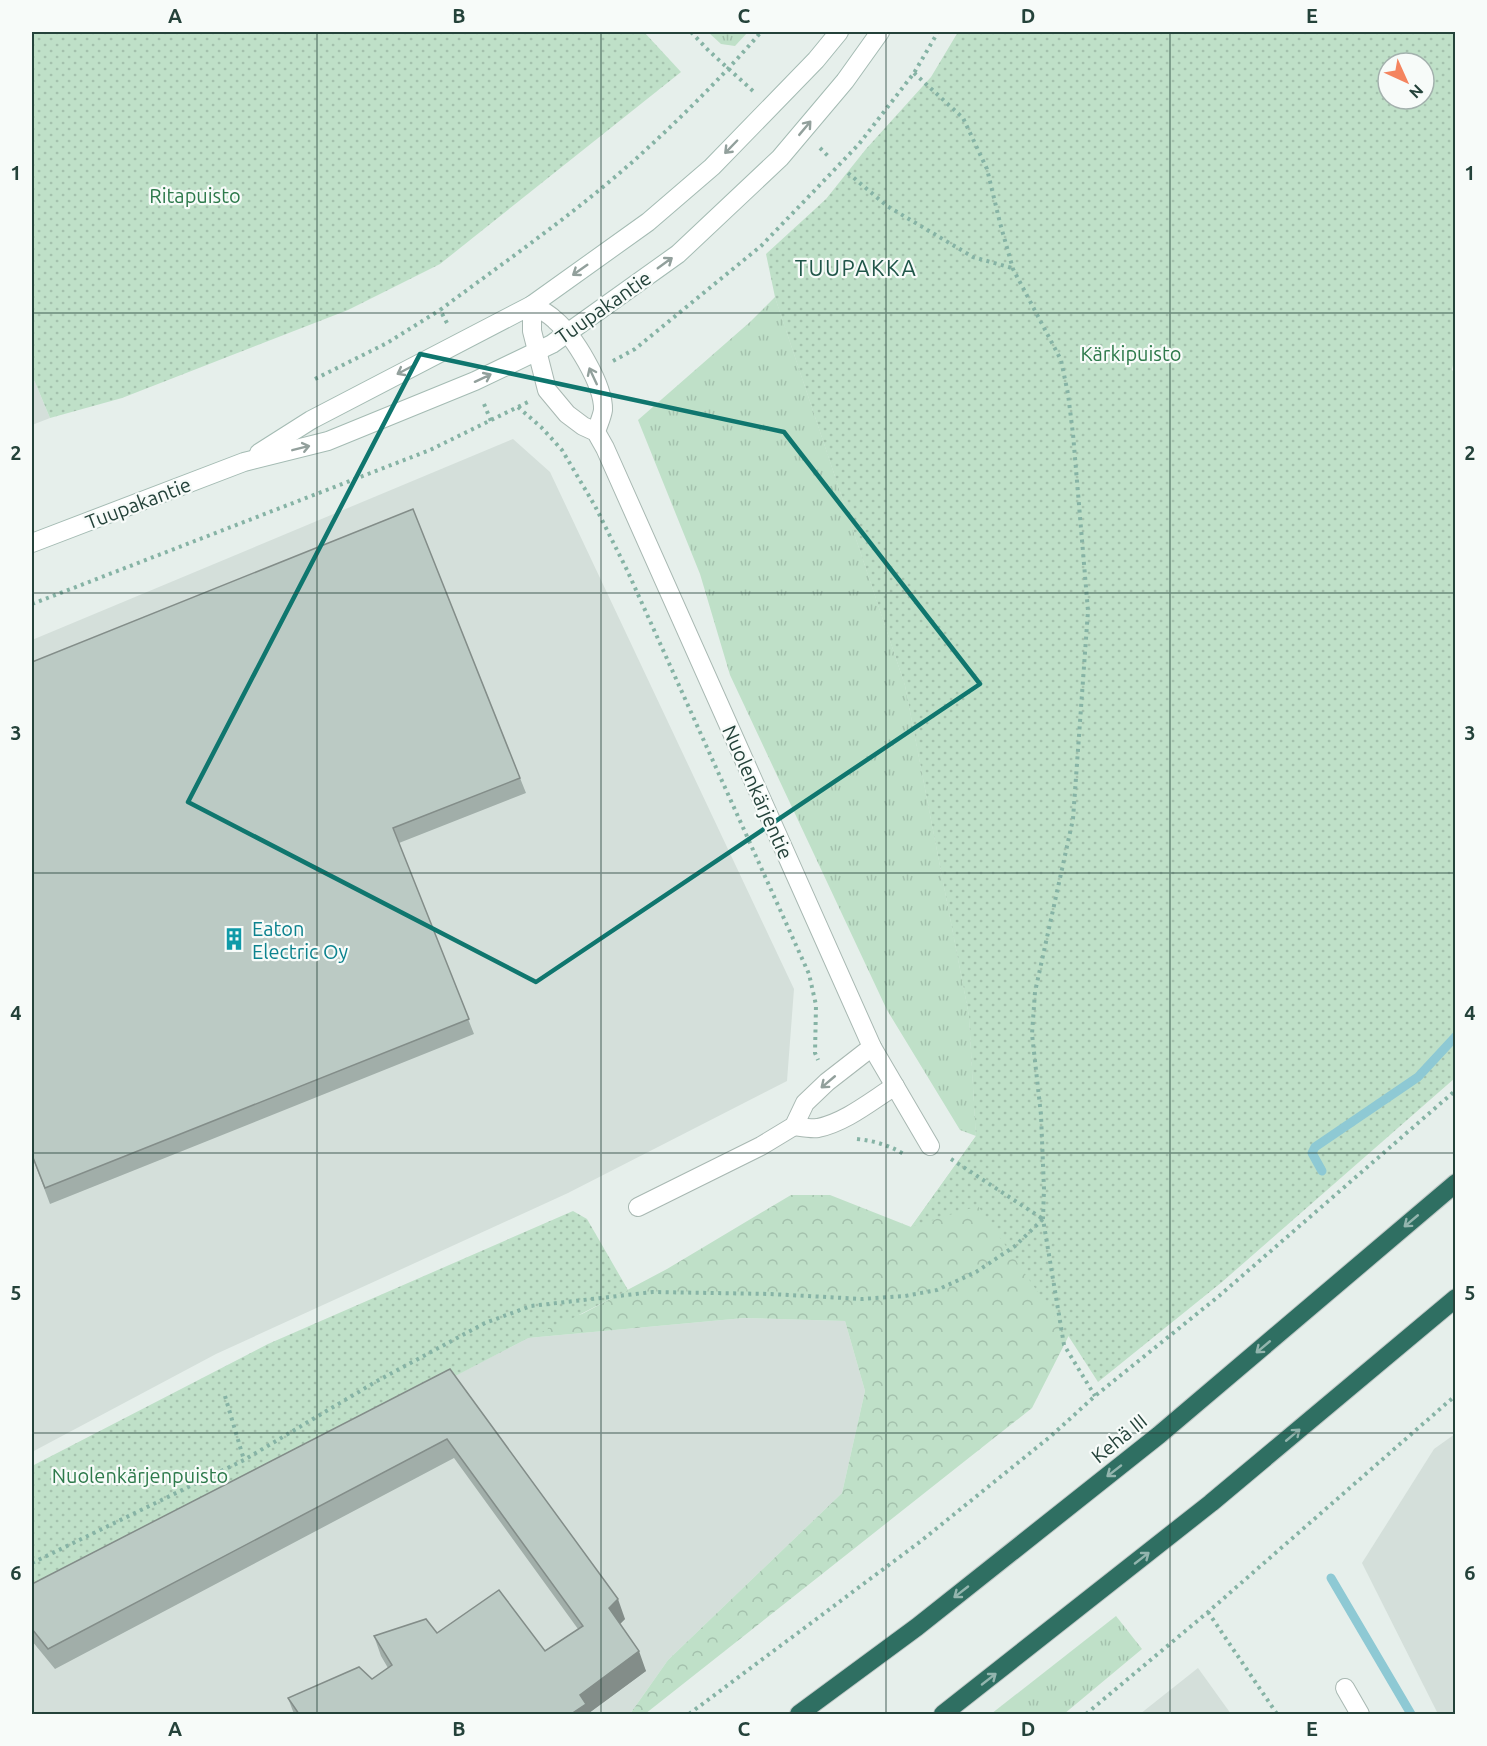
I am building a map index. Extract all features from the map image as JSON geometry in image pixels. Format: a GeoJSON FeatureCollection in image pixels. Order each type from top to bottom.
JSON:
{"type":"FeatureCollection","features":[{"type":"Feature","properties":{"kind":"highway","name":"Kehä III"},"geometry":{"type":"LineString","coordinates":[[799,1714],[917,1627],[1160,1435],[1455,1183]]}},
{"type":"Feature","properties":{"kind":"highway"},"geometry":{"type":"LineString","coordinates":[[943,1714],[1211,1503],[1455,1298]]}},
{"type":"Feature","properties":{"kind":"main road","name":"Tuupakantie"},"geometry":{"type":"LineString","coordinates":[[244,462],[311,420],[532,304],[648,222],[712,167],[816,60],[839,32]]}},
{"type":"Feature","properties":{"kind":"main road","name":"Tuupakantie"},"geometry":{"type":"LineString","coordinates":[[32,543],[244,462],[328,441],[475,381],[536,352],[568,333],[678,254],[780,158],[845,81],[880,32]]}},
{"type":"Feature","properties":{"kind":"main road"},"geometry":{"type":"LineString","coordinates":[[532,304],[554,319],[568,333],[591,370],[602,395],[603,411],[596,432]]}},
{"type":"Feature","properties":{"kind":"main road","name":"Nuolenkärjentie"},"geometry":{"type":"LineString","coordinates":[[532,304],[532,331],[547,390],[567,414],[596,432],[606,448],[872,1047],[930,1146]]}},
{"type":"Feature","properties":{"kind":"main road"},"geometry":{"type":"LineString","coordinates":[[638,1207],[761,1146],[794,1126],[805,1103],[827,1082],[872,1047]]}},
{"type":"Feature","properties":{"kind":"main road"},"geometry":{"type":"LineString","coordinates":[[794,1126],[816,1128],[845,1117],[895,1086]]}},
{"type":"Feature","properties":{"kind":"main road"},"geometry":{"type":"LineString","coordinates":[[1345,1688],[1360,1714]]}},
{"type":"Feature","properties":{"kind":"path"},"geometry":{"type":"LineString","coordinates":[[691,32],[754,91]]}},
{"type":"Feature","properties":{"kind":"path"},"geometry":{"type":"LineString","coordinates":[[315,379],[387,343],[440,310],[570,213],[639,156],[729,69],[761,32]]}},
{"type":"Feature","properties":{"kind":"path"},"geometry":{"type":"LineString","coordinates":[[914,73],[963,118],[987,169],[1013,269],[1060,360],[1068,394],[1088,611],[1073,819],[1035,992],[1032,1034],[1041,1115],[1043,1219],[1064,1345],[1095,1396]]}},
{"type":"Feature","properties":{"kind":"path"},"geometry":{"type":"LineString","coordinates":[[848,173],[888,206],[974,257],[1013,269]]}},
{"type":"Feature","properties":{"kind":"path"},"geometry":{"type":"LineString","coordinates":[[440,310],[457,343]]}},
{"type":"Feature","properties":{"kind":"path"},"geometry":{"type":"LineString","coordinates":[[475,381],[491,421]]}},
{"type":"Feature","properties":{"kind":"path"},"geometry":{"type":"LineString","coordinates":[[518,407],[562,450],[627,570],[809,974],[816,1005],[815,1053],[827,1082]]}},
{"type":"Feature","properties":{"kind":"path"},"geometry":{"type":"LineString","coordinates":[[688,1714],[921,1540],[1051,1436],[1095,1396],[1219,1296],[1455,1089]]}},
{"type":"Feature","properties":{"kind":"path"},"geometry":{"type":"LineString","coordinates":[[845,1117],[857,1140],[875,1141],[890,1146],[912,1161],[930,1146],[1043,1219]]}},
{"type":"Feature","properties":{"kind":"path"},"geometry":{"type":"LineString","coordinates":[[32,1563],[244,1460],[377,1381],[485,1323],[531,1306],[653,1292],[771,1294],[862,1299],[905,1296],[937,1290],[976,1272],[1015,1246],[1043,1219]]}},
{"type":"Feature","properties":{"kind":"path"},"geometry":{"type":"LineString","coordinates":[[1086,1714],[1208,1612],[1455,1395]]}},
{"type":"Feature","properties":{"kind":"path"},"geometry":{"type":"LineString","coordinates":[[225,1396],[244,1460]]}},
{"type":"Feature","properties":{"kind":"path"},"geometry":{"type":"LineString","coordinates":[[1208,1612],[1277,1714]]}},
{"type":"Feature","properties":{"kind":"highlighted area"},"geometry":{"type":"Polygon","coordinates":[[[420,354],[784,432],[980,684],[536,982],[188,802],[420,354]]]}},
{"type":"Feature","properties":{"kind":"shaded area"},"geometry":{"type":"Polygon","coordinates":[[[32,375],[50,418],[32,425],[32,375]]]}},
{"type":"Feature","properties":{"kind":"shaded area"},"geometry":{"type":"Polygon","coordinates":[[[513,439],[550,472],[794,989],[787,1081],[568,1193],[216,1354],[32,1452],[32,640],[513,439]]]}},
{"type":"Feature","properties":{"kind":"shaded area"},"geometry":{"type":"Polygon","coordinates":[[[744,1318],[845,1321],[865,1391],[842,1493],[668,1660],[630,1714],[32,1714],[32,1596],[528,1338],[744,1318]]]}},
{"type":"Feature","properties":{"kind":"shaded area"},"geometry":{"type":"Polygon","coordinates":[[[1455,1434],[1455,1714],[1438,1714],[1362,1563],[1434,1449],[1455,1434]]]}},
{"type":"Feature","properties":{"kind":"shaded area"},"geometry":{"type":"Polygon","coordinates":[[[1198,1668],[1231,1714],[1140,1714],[1198,1668]]]}},
{"type":"Feature","properties":{"kind":"green space","name":"Ritapuisto"},"geometry":{"type":"Polygon","coordinates":[[[32,32],[644,32],[681,72],[440,264],[348,310],[122,398],[50,418],[32,375],[32,32]]]}},
{"type":"Feature","properties":{"kind":"green space"},"geometry":{"type":"Polygon","coordinates":[[[708,32],[748,32],[735,46],[721,44],[708,32]]]}},
{"type":"Feature","properties":{"kind":"green space","name":"Kärkipuisto"},"geometry":{"type":"Polygon","coordinates":[[[958,32],[1455,32],[1456,350],[1452,370],[1456,374],[1455,1078],[1222,1282],[1098,1382],[978,1206],[911,1227],[976,1136],[969,1015],[905,685],[775,297],[766,254],[826,199],[866,149],[931,77],[958,32]]]}},
{"type":"Feature","properties":{"kind":"green space"},"geometry":{"type":"Polygon","coordinates":[[[892,285],[1093,1288],[1032,1408],[645,1714],[630,1714],[668,1660],[842,1493],[865,1391],[845,1321],[744,1318],[528,1338],[452,1376],[448,1348],[582,1314],[667,1269],[791,1195],[830,1195],[911,1227],[976,1136],[969,1015],[905,685],[775,297],[892,285]]]}},
{"type":"Feature","properties":{"kind":"green space"},"geometry":{"type":"Polygon","coordinates":[[[775,297],[905,685],[969,1015],[976,1136],[960,1130],[887,1010],[730,675],[700,574],[638,420],[750,322],[775,297]]]}},
{"type":"Feature","properties":{"kind":"green space","name":"Nuolenkärjenpuisto"},"geometry":{"type":"Polygon","coordinates":[[[573,1211],[587,1219],[628,1290],[528,1338],[32,1597],[32,1466],[268,1344],[573,1211]]]}},
{"type":"Feature","properties":{"kind":"green space"},"geometry":{"type":"Polygon","coordinates":[[[1116,1616],[1142,1649],[1064,1714],[991,1714],[1116,1616]]]}},
{"type":"Feature","properties":{"kind":"building","name":"Eaton Electric Oy"},"geometry":{"type":"Polygon","coordinates":[[[413,509],[520,778],[393,828],[469,1019],[45,1188],[32,1155],[32,662],[413,509]]]}},
{"type":"Feature","properties":{"kind":"building"},"geometry":{"type":"Polygon","coordinates":[[[450,1369],[618,1599],[609,1608],[639,1651],[580,1695],[586,1704],[571,1714],[299,1714],[288,1698],[359,1667],[372,1679],[392,1665],[374,1636],[426,1619],[437,1633],[499,1590],[545,1651],[583,1626],[447,1439],[48,1649],[32,1629],[32,1584],[450,1369]]]}},
{"type":"Feature","properties":{"kind":"waterway"},"geometry":{"type":"LineString","coordinates":[[1322,1171],[1312,1153],[1315,1147],[1418,1077],[1456,1036]]}},
{"type":"Feature","properties":{"kind":"waterway"},"geometry":{"type":"LineString","coordinates":[[1331,1578],[1411,1714]]}},
{"type":"Feature","properties":{"kind":"place","name":"Eaton Electric Oy"},"geometry":{"type":"Point","coordinates":[234,939]}},
{"type":"Feature","properties":{"kind":"district","name":"TUUPAKKA"},"geometry":{"type":"Point","coordinates":[856,267]}}]}
